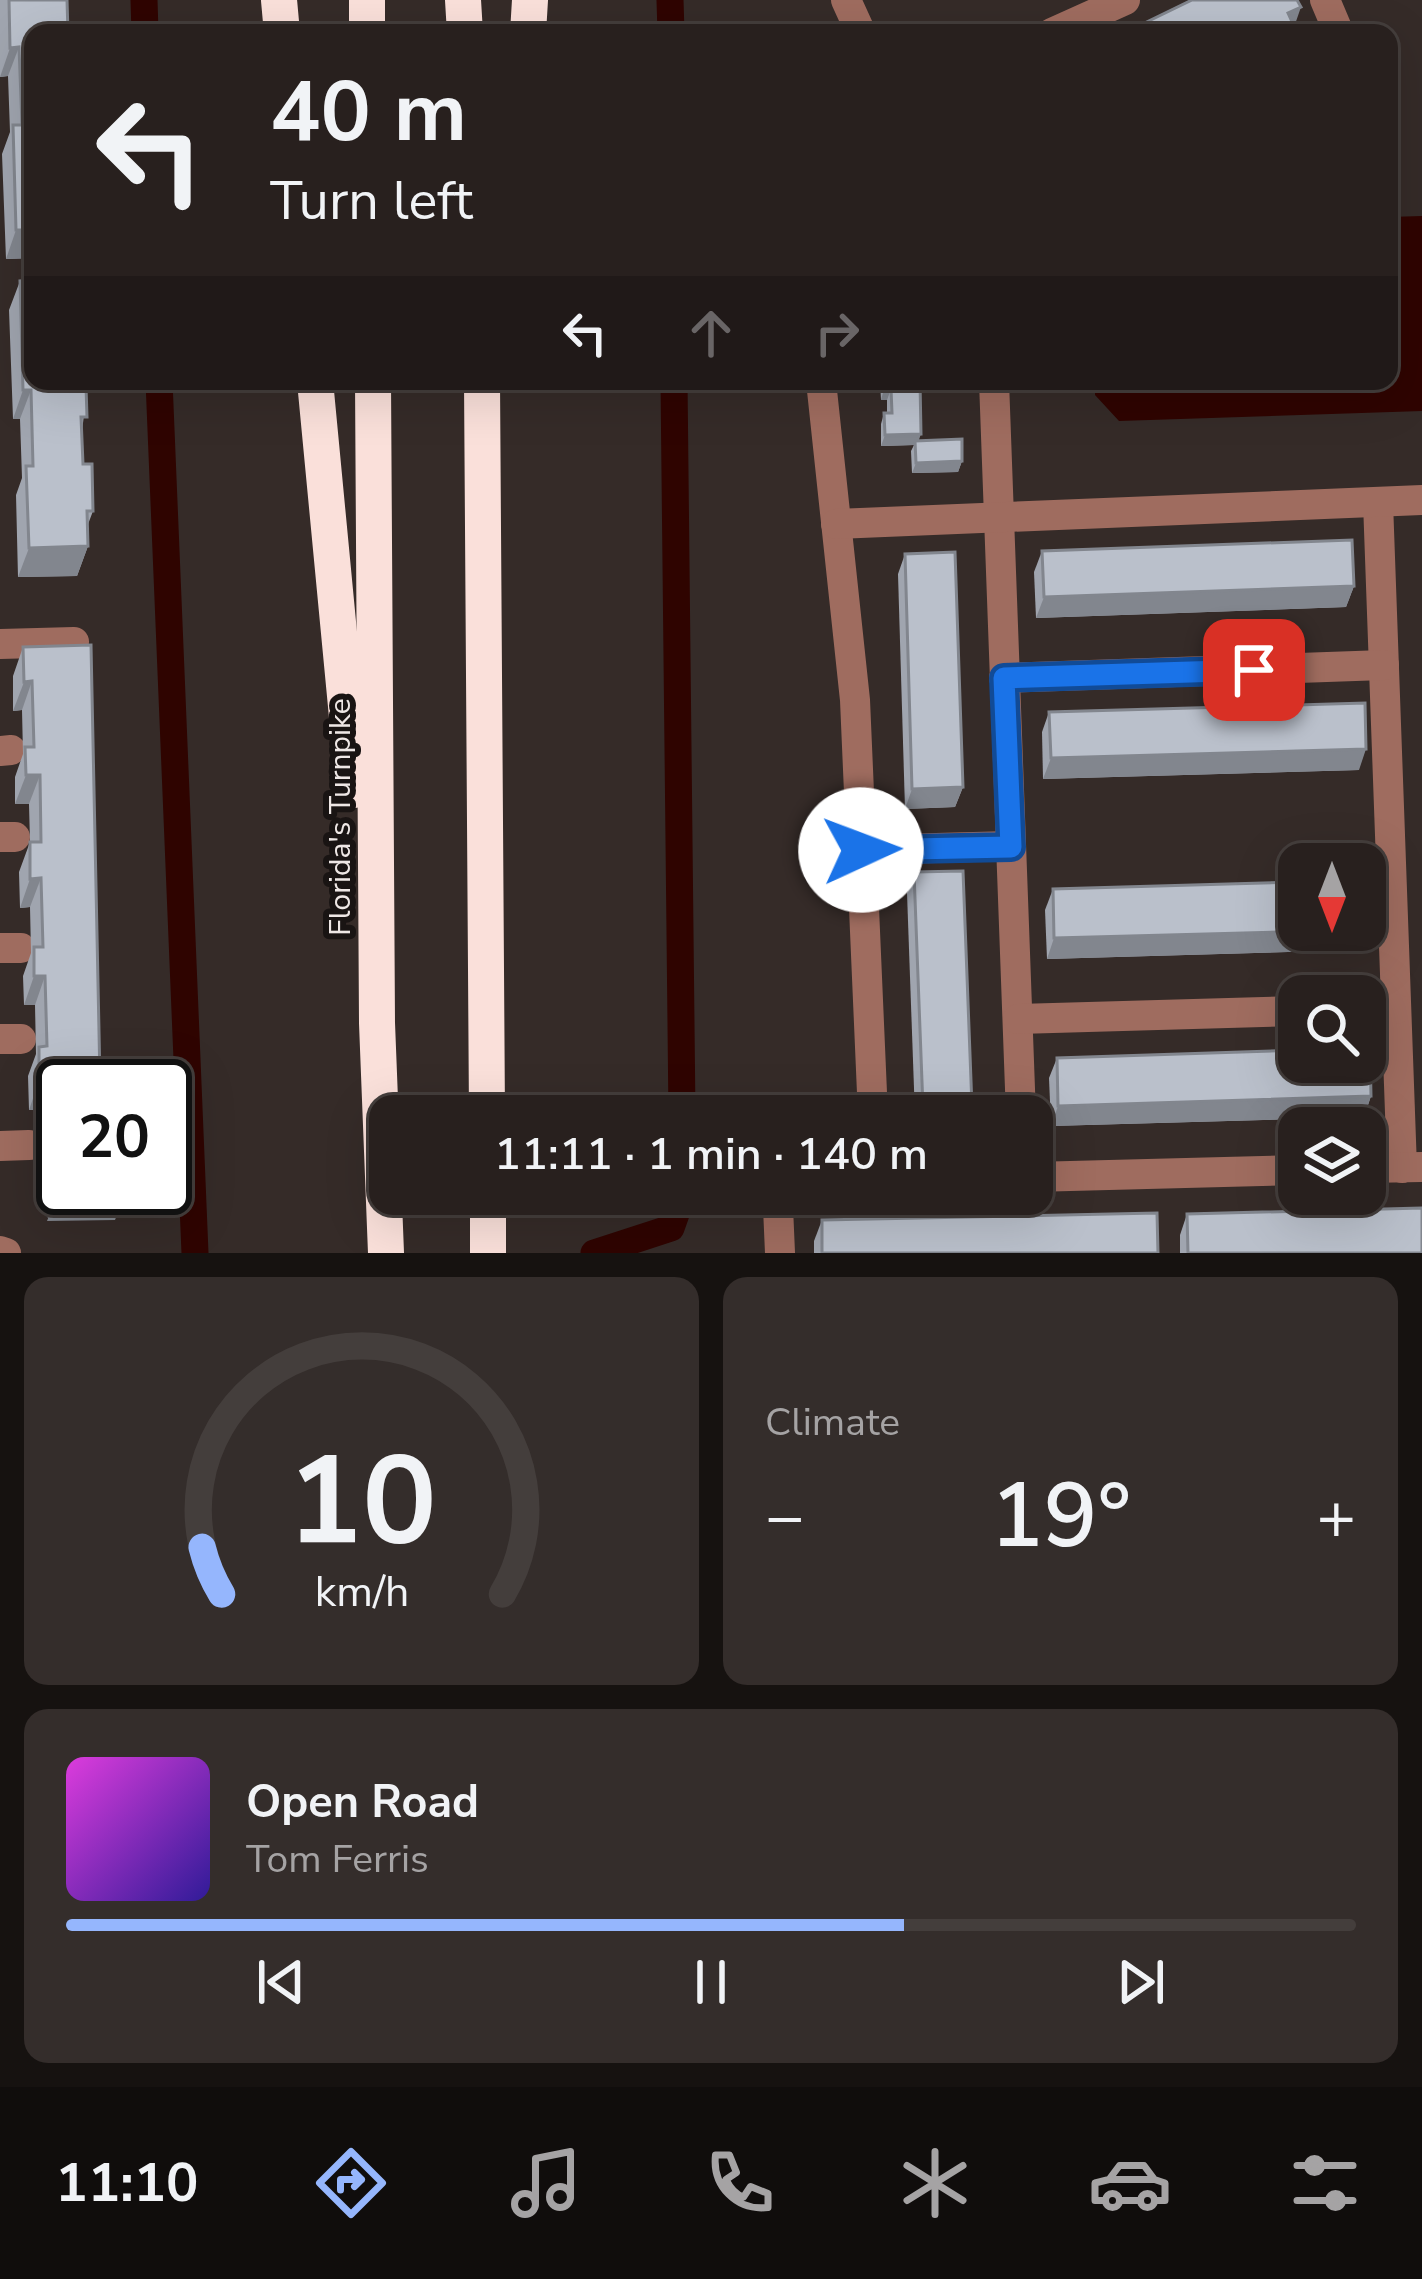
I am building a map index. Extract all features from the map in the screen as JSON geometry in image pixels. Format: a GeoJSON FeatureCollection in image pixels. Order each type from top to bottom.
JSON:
{"type":"FeatureCollection","features":[{"type":"Feature","properties":{"kind":"highway"},"geometry":{"type":"LineString","coordinates":[[316,390],[377,1023]]}},
{"type":"Feature","properties":{"kind":"highway","name":"Florida's Turnpike"},"geometry":{"type":"LineString","coordinates":[[373,390],[377,1023],[386,1253]]}},
{"type":"Feature","properties":{"kind":"highway"},"geometry":{"type":"LineString","coordinates":[[483,390],[487,1095]]}},
{"type":"Feature","properties":{"kind":"highway"},"geometry":{"type":"LineString","coordinates":[[488,1215],[488,1253]]}},
{"type":"Feature","properties":{"kind":"lane"},"geometry":{"type":"LineString","coordinates":[[1072,24],[1124,0]]}},
{"type":"Feature","properties":{"kind":"lane"},"geometry":{"type":"LineString","coordinates":[[822,390],[855,700],[872,1095]]}},
{"type":"Feature","properties":{"kind":"lane"},"geometry":{"type":"LineString","coordinates":[[994,390],[1021,1095]]}},
{"type":"Feature","properties":{"kind":"lane"},"geometry":{"type":"LineString","coordinates":[[836,524],[1422,500]]}},
{"type":"Feature","properties":{"kind":"lane"},"geometry":{"type":"LineString","coordinates":[[1378,502],[1390,836],[1383,975]]}},
{"type":"Feature","properties":{"kind":"lane"},"geometry":{"type":"LineString","coordinates":[[0,644],[74,642]]}},
{"type":"Feature","properties":{"kind":"lane"},"geometry":{"type":"LineString","coordinates":[[1004,678],[1384,665]]}},
{"type":"Feature","properties":{"kind":"lane"},"geometry":{"type":"LineString","coordinates":[[1390,836],[1422,835]]}},
{"type":"Feature","properties":{"kind":"lane"},"geometry":{"type":"LineString","coordinates":[[861,850],[1011,847]]}},
{"type":"Feature","properties":{"kind":"lane"},"geometry":{"type":"LineString","coordinates":[[1018,1019],[1278,1012]]}},
{"type":"Feature","properties":{"kind":"lane"},"geometry":{"type":"LineString","coordinates":[[1386,1034],[1412,1167]]}},
{"type":"Feature","properties":{"kind":"lane"},"geometry":{"type":"LineString","coordinates":[[1053,1176],[1278,1171]]}},
{"type":"Feature","properties":{"kind":"lane"},"geometry":{"type":"LineString","coordinates":[[779,1215],[781,1253]]}},
{"type":"Feature","properties":{"kind":"shaded area"},"geometry":{"type":"Polygon","coordinates":[[[1422,216],[1422,411],[1119,421],[1095,395],[1095,390],[1398,390],[1398,217],[1422,216]]]}},
{"type":"Feature","properties":{"kind":"building"},"geometry":{"type":"Polygon","coordinates":[[[9,0],[67,0],[68,24],[24,24],[24,230],[16,230],[13,125],[22,125],[19,47],[10,48],[9,0]]]}},
{"type":"Feature","properties":{"kind":"building"},"geometry":{"type":"Polygon","coordinates":[[[1192,0],[1297,0],[1301,7],[1288,13],[1293,24],[1143,24],[1192,0]]]}},
{"type":"Feature","properties":{"kind":"building"},"geometry":{"type":"Polygon","coordinates":[[[20,281],[24,281],[24,390],[23,390],[20,281]]]}},
{"type":"Feature","properties":{"kind":"building"},"geometry":{"type":"Polygon","coordinates":[[[31,390],[86,390],[87,417],[81,417],[83,464],[92,464],[88,546],[29,548],[26,466],[33,466],[31,390]]]}},
{"type":"Feature","properties":{"kind":"building"},"geometry":{"type":"Polygon","coordinates":[[[891,390],[920,390],[921,434],[885,435],[884,413],[892,413],[891,390]]]}},
{"type":"Feature","properties":{"kind":"building"},"geometry":{"type":"Polygon","coordinates":[[[962,439],[962,461],[916,463],[915,441],[962,439]]]}},
{"type":"Feature","properties":{"kind":"building"},"geometry":{"type":"Polygon","coordinates":[[[1352,540],[1354,586],[1044,597],[1042,551],[1352,540]]]}},
{"type":"Feature","properties":{"kind":"building"},"geometry":{"type":"Polygon","coordinates":[[[955,552],[963,787],[912,789],[905,554],[955,552]]]}},
{"type":"Feature","properties":{"kind":"building"},"geometry":{"type":"Polygon","coordinates":[[[91,645],[100,1059],[39,1059],[39,1047],[47,1046],[45,976],[34,976],[34,947],[43,947],[41,878],[30,879],[30,842],[41,842],[40,775],[26,775],[25,747],[34,747],[32,681],[24,682],[23,647],[91,645]]]}},
{"type":"Feature","properties":{"kind":"building"},"geometry":{"type":"Polygon","coordinates":[[[1365,703],[1366,749],[1051,758],[1049,712],[1365,703]]]}},
{"type":"Feature","properties":{"kind":"building"},"geometry":{"type":"Polygon","coordinates":[[[963,871],[972,1095],[923,1095],[914,872],[963,871]]]}},
{"type":"Feature","properties":{"kind":"building"},"geometry":{"type":"Polygon","coordinates":[[[1278,883],[1278,932],[1054,938],[1053,889],[1278,883]]]}},
{"type":"Feature","properties":{"kind":"building"},"geometry":{"type":"Polygon","coordinates":[[[1278,1051],[1278,1083],[1371,1083],[1371,1096],[1058,1106],[1057,1058],[1278,1051]]]}},
{"type":"Feature","properties":{"kind":"building"},"geometry":{"type":"Polygon","coordinates":[[[1422,1208],[1422,1253],[1188,1253],[1187,1214],[1386,1215],[1386,1209],[1422,1208]]]}},
{"type":"Feature","properties":{"kind":"building"},"geometry":{"type":"Polygon","coordinates":[[[1157,1213],[1158,1253],[822,1253],[822,1220],[1157,1213]]]}},
{"type":"Feature","properties":{"kind":"waterway"},"geometry":{"type":"LineString","coordinates":[[144,0],[145,24]]}},
{"type":"Feature","properties":{"kind":"waterway"},"geometry":{"type":"LineString","coordinates":[[670,0],[671,24]]}},
{"type":"Feature","properties":{"kind":"waterway"},"geometry":{"type":"LineString","coordinates":[[159,390],[195,1253]]}},
{"type":"Feature","properties":{"kind":"waterway"},"geometry":{"type":"LineString","coordinates":[[674,390],[682,1095]]}},
{"type":"Feature","properties":{"kind":"waterway"},"geometry":{"type":"LineString","coordinates":[[594,1253],[671,1228],[676,1215]]}},
{"type":"Feature","properties":{"kind":"route"},"geometry":{"type":"LineString","coordinates":[[861,850],[1011,847],[1004,678],[1254,670]]}}]}
